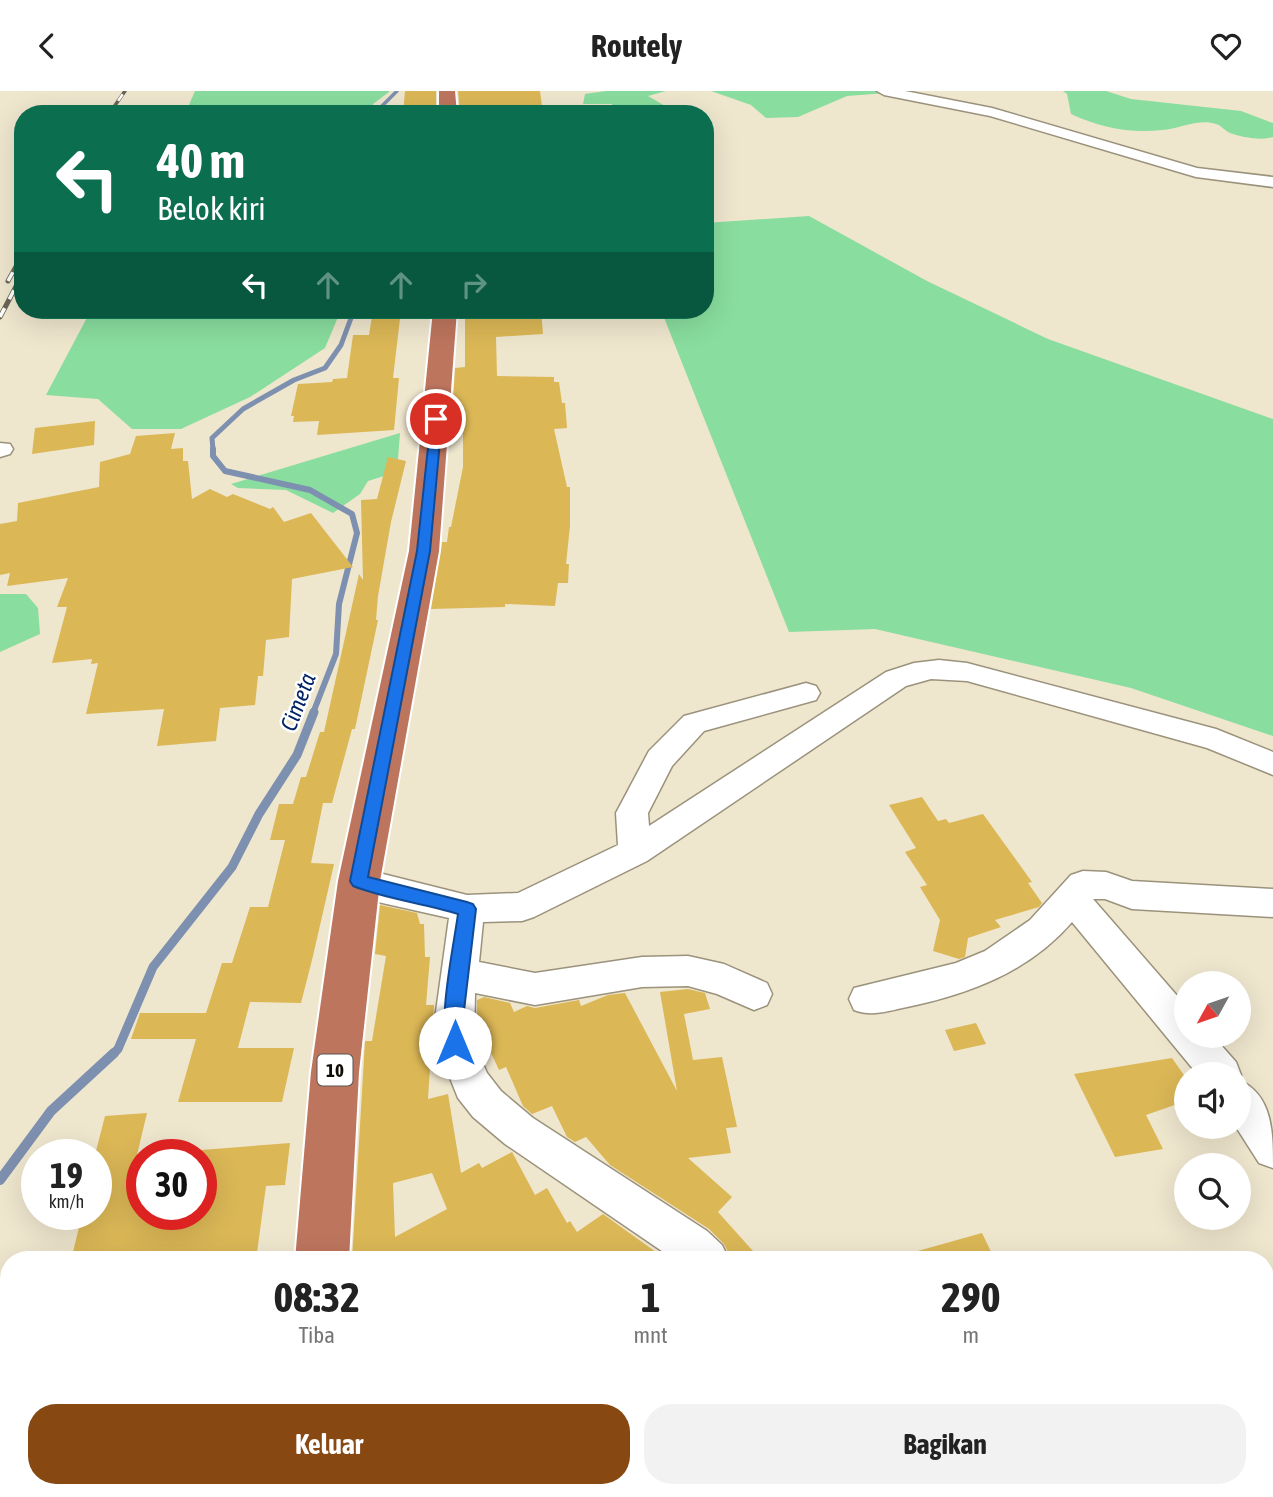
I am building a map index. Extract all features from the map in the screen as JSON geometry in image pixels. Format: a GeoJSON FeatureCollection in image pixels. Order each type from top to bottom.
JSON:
{"type":"FeatureCollection","features":[{"type":"Feature","properties":{"kind":"highway","name":"10"},"geometry":{"type":"LineString","coordinates":[[322,1251],[335,1072],[359,881],[424,551],[444,319]]}},
{"type":"Feature","properties":{"kind":"street"},"geometry":{"type":"LineString","coordinates":[[884,91],[1000,114],[1196,171],[1273,182]]}},
{"type":"Feature","properties":{"kind":"street"},"geometry":{"type":"LineString","coordinates":[[359,881],[467,909],[522,907],[635,852],[774,762],[827,723],[896,680],[921,670],[937,668],[967,672],[1216,740],[1273,764]]}},
{"type":"Feature","properties":{"kind":"street"},"geometry":{"type":"LineString","coordinates":[[635,852],[632,813],[660,759],[694,723],[806,692]]}},
{"type":"Feature","properties":{"kind":"street"},"geometry":{"type":"LineString","coordinates":[[867,999],[960,979],[992,966],[1037,936],[1071,897],[1083,885],[1089,883],[1132,895],[1273,902]]}},
{"type":"Feature","properties":{"kind":"street"},"geometry":{"type":"LineString","coordinates":[[1071,897],[1174,1018]]}},
{"type":"Feature","properties":{"kind":"street"},"geometry":{"type":"LineString","coordinates":[[467,909],[454,1019],[455,1043],[472,1086],[487,1104],[519,1131],[697,1251]]}},
{"type":"Feature","properties":{"kind":"street"},"geometry":{"type":"LineString","coordinates":[[460,974],[535,989],[642,972],[688,971],[724,980],[754,994]]}},
{"type":"Feature","properties":{"kind":"street"},"geometry":{"type":"LineString","coordinates":[[1200,1048],[1211,1062]]}},
{"type":"Feature","properties":{"kind":"street"},"geometry":{"type":"LineString","coordinates":[[1251,1116],[1273,1149]]}},
{"type":"Feature","properties":{"kind":"green space"},"geometry":{"type":"Polygon","coordinates":[[[195,91],[389,91],[373,105],[189,105],[195,91]]]}},
{"type":"Feature","properties":{"kind":"green space"},"geometry":{"type":"Polygon","coordinates":[[[606,91],[666,91],[648,96],[664,105],[583,104],[585,94],[606,91]]]}},
{"type":"Feature","properties":{"kind":"green space"},"geometry":{"type":"Polygon","coordinates":[[[711,91],[914,91],[847,96],[798,117],[766,118],[751,105],[711,91]]]}},
{"type":"Feature","properties":{"kind":"green space"},"geometry":{"type":"Polygon","coordinates":[[[1063,91],[1106,91],[1131,99],[1241,111],[1273,123],[1273,137],[1258,139],[1240,136],[1209,122],[1150,131],[1092,123],[1071,114],[1067,94],[1063,91]]]}},
{"type":"Feature","properties":{"kind":"green space"},"geometry":{"type":"Polygon","coordinates":[[[809,216],[927,281],[1048,339],[1273,419],[1273,736],[1131,688],[875,629],[789,632],[665,319],[714,319],[714,222],[809,216]]]}},
{"type":"Feature","properties":{"kind":"green space"},"geometry":{"type":"Polygon","coordinates":[[[86,319],[337,319],[325,348],[250,397],[181,429],[132,429],[98,399],[46,395],[86,319]]]}},
{"type":"Feature","properties":{"kind":"green space"},"geometry":{"type":"Polygon","coordinates":[[[400,433],[397,472],[368,481],[360,494],[333,513],[286,490],[238,488],[231,484],[400,433]]]}},
{"type":"Feature","properties":{"kind":"green space"},"geometry":{"type":"Polygon","coordinates":[[[0,594],[26,594],[38,608],[40,634],[0,652],[0,594]]]}},
{"type":"Feature","properties":{"kind":"building"},"geometry":{"type":"Polygon","coordinates":[[[405,91],[436,91],[436,105],[404,105],[405,91]]]}},
{"type":"Feature","properties":{"kind":"building"},"geometry":{"type":"Polygon","coordinates":[[[458,91],[540,91],[542,105],[459,105],[458,91]]]}},
{"type":"Feature","properties":{"kind":"building"},"geometry":{"type":"Polygon","coordinates":[[[372,319],[400,319],[393,378],[399,378],[394,430],[317,435],[319,421],[293,422],[294,416],[291,416],[298,384],[332,382],[333,379],[347,378],[353,335],[369,335],[372,319]]]}},
{"type":"Feature","properties":{"kind":"building"},"geometry":{"type":"Polygon","coordinates":[[[465,319],[542,319],[543,334],[496,337],[497,376],[554,377],[554,382],[559,382],[562,403],[565,403],[567,428],[554,429],[567,487],[570,487],[566,564],[569,564],[568,583],[558,583],[555,606],[505,604],[505,607],[431,609],[442,542],[447,542],[463,467],[463,430],[457,430],[453,403],[455,368],[465,367],[465,319]]]}},
{"type":"Feature","properties":{"kind":"building"},"geometry":{"type":"Polygon","coordinates":[[[95,421],[94,445],[32,454],[35,428],[95,421]]]}},
{"type":"Feature","properties":{"kind":"building"},"geometry":{"type":"Polygon","coordinates":[[[175,433],[171,449],[183,448],[183,461],[188,461],[192,499],[210,489],[227,497],[233,494],[270,509],[273,507],[284,522],[311,513],[353,567],[292,579],[289,637],[266,640],[263,676],[258,676],[255,705],[220,708],[216,741],[157,746],[164,709],[86,714],[98,663],[91,664],[92,659],[52,663],[67,607],[57,607],[68,578],[7,586],[10,573],[0,575],[0,524],[17,521],[18,503],[99,487],[100,462],[130,454],[136,436],[175,433]]]}},
{"type":"Feature","properties":{"kind":"building"},"geometry":{"type":"Polygon","coordinates":[[[388,457],[406,461],[391,522],[378,596],[378,620],[355,729],[352,729],[332,803],[323,803],[311,863],[334,864],[313,956],[301,1003],[250,1002],[238,1048],[294,1048],[282,1102],[178,1102],[196,1039],[131,1039],[140,1013],[206,1013],[222,963],[232,963],[250,907],[268,907],[285,840],[270,840],[279,804],[293,804],[301,777],[306,777],[320,732],[324,732],[359,574],[363,580],[361,500],[377,499],[388,457]]]}},
{"type":"Feature","properties":{"kind":"building"},"geometry":{"type":"Polygon","coordinates":[[[922,797],[938,821],[946,819],[949,823],[983,814],[1032,882],[1028,883],[1042,903],[1039,907],[995,920],[1001,927],[968,938],[965,957],[959,959],[933,951],[940,920],[920,887],[927,885],[905,852],[916,848],[889,805],[922,797]]]}},
{"type":"Feature","properties":{"kind":"building"},"geometry":{"type":"Polygon","coordinates":[[[380,905],[417,913],[420,924],[424,924],[425,957],[430,957],[426,1005],[434,1005],[428,1099],[448,1094],[461,1173],[479,1163],[482,1168],[512,1152],[535,1195],[547,1188],[567,1223],[570,1221],[577,1232],[603,1214],[654,1251],[353,1251],[365,1041],[372,1041],[386,956],[375,954],[380,905]],[[432,1173],[393,1183],[395,1237],[447,1209],[432,1173]]]}},
{"type":"Feature","properties":{"kind":"building"},"geometry":{"type":"Polygon","coordinates":[[[688,989],[705,993],[710,1009],[684,1014],[693,1060],[722,1057],[737,1127],[726,1128],[731,1153],[688,1158],[732,1197],[718,1212],[753,1251],[728,1251],[709,1229],[610,1165],[586,1137],[575,1142],[567,1137],[552,1106],[532,1114],[523,1106],[506,1067],[499,1070],[487,1044],[479,1048],[477,1042],[477,1000],[484,997],[510,1003],[514,1012],[527,1006],[535,1008],[579,1000],[581,1006],[608,995],[625,993],[677,1091],[660,992],[688,989]]]}},
{"type":"Feature","properties":{"kind":"building"},"geometry":{"type":"Polygon","coordinates":[[[976,1023],[986,1044],[954,1051],[945,1030],[976,1023]]]}},
{"type":"Feature","properties":{"kind":"building"},"geometry":{"type":"Polygon","coordinates":[[[1172,1058],[1175,1062],[1174,1105],[1146,1115],[1163,1149],[1115,1157],[1074,1074],[1172,1058]]]}},
{"type":"Feature","properties":{"kind":"building"},"geometry":{"type":"Polygon","coordinates":[[[147,1113],[141,1139],[126,1139],[126,1230],[217,1230],[217,1149],[290,1143],[285,1185],[266,1186],[257,1251],[73,1251],[78,1230],[112,1230],[112,1139],[99,1139],[105,1116],[147,1113]]]}},
{"type":"Feature","properties":{"kind":"building"},"geometry":{"type":"Polygon","coordinates":[[[982,1233],[991,1251],[918,1251],[982,1233]]]}},
{"type":"Feature","properties":{"kind":"waterway","name":"Cimeta"},"geometry":{"type":"LineString","coordinates":[[383,105],[397,91]]}},
{"type":"Feature","properties":{"kind":"waterway","name":"Cimeta"},"geometry":{"type":"LineString","coordinates":[[213,450],[212,438],[243,409],[294,380],[325,368],[341,345],[351,319]]}},
{"type":"Feature","properties":{"kind":"waterway","name":"Cimeta"},"geometry":{"type":"LineString","coordinates":[[213,450],[213,456],[225,471],[310,490],[352,514],[357,533],[339,604],[336,654],[313,713]]}},
{"type":"Feature","properties":{"kind":"waterway","name":"Cimeta"},"geometry":{"type":"LineString","coordinates":[[114,1053],[153,967],[232,867],[259,814],[297,755],[314,712]]}},
{"type":"Feature","properties":{"kind":"waterway","name":"Cimeta"},"geometry":{"type":"LineString","coordinates":[[0,1180],[51,1111],[114,1053]]}},
{"type":"Feature","properties":{"kind":"railway"},"geometry":{"type":"LineString","coordinates":[[115,105],[125,91]]}},
{"type":"Feature","properties":{"kind":"railway"},"geometry":{"type":"LineString","coordinates":[[8,281],[14,270]]}},
{"type":"Feature","properties":{"kind":"railway"},"geometry":{"type":"LineString","coordinates":[[0,317],[14,290]]}},
{"type":"Feature","properties":{"kind":"route"},"geometry":{"type":"LineString","coordinates":[[436,419],[424,551],[359,881],[467,909],[454,1019],[455,1043]]}}]}
